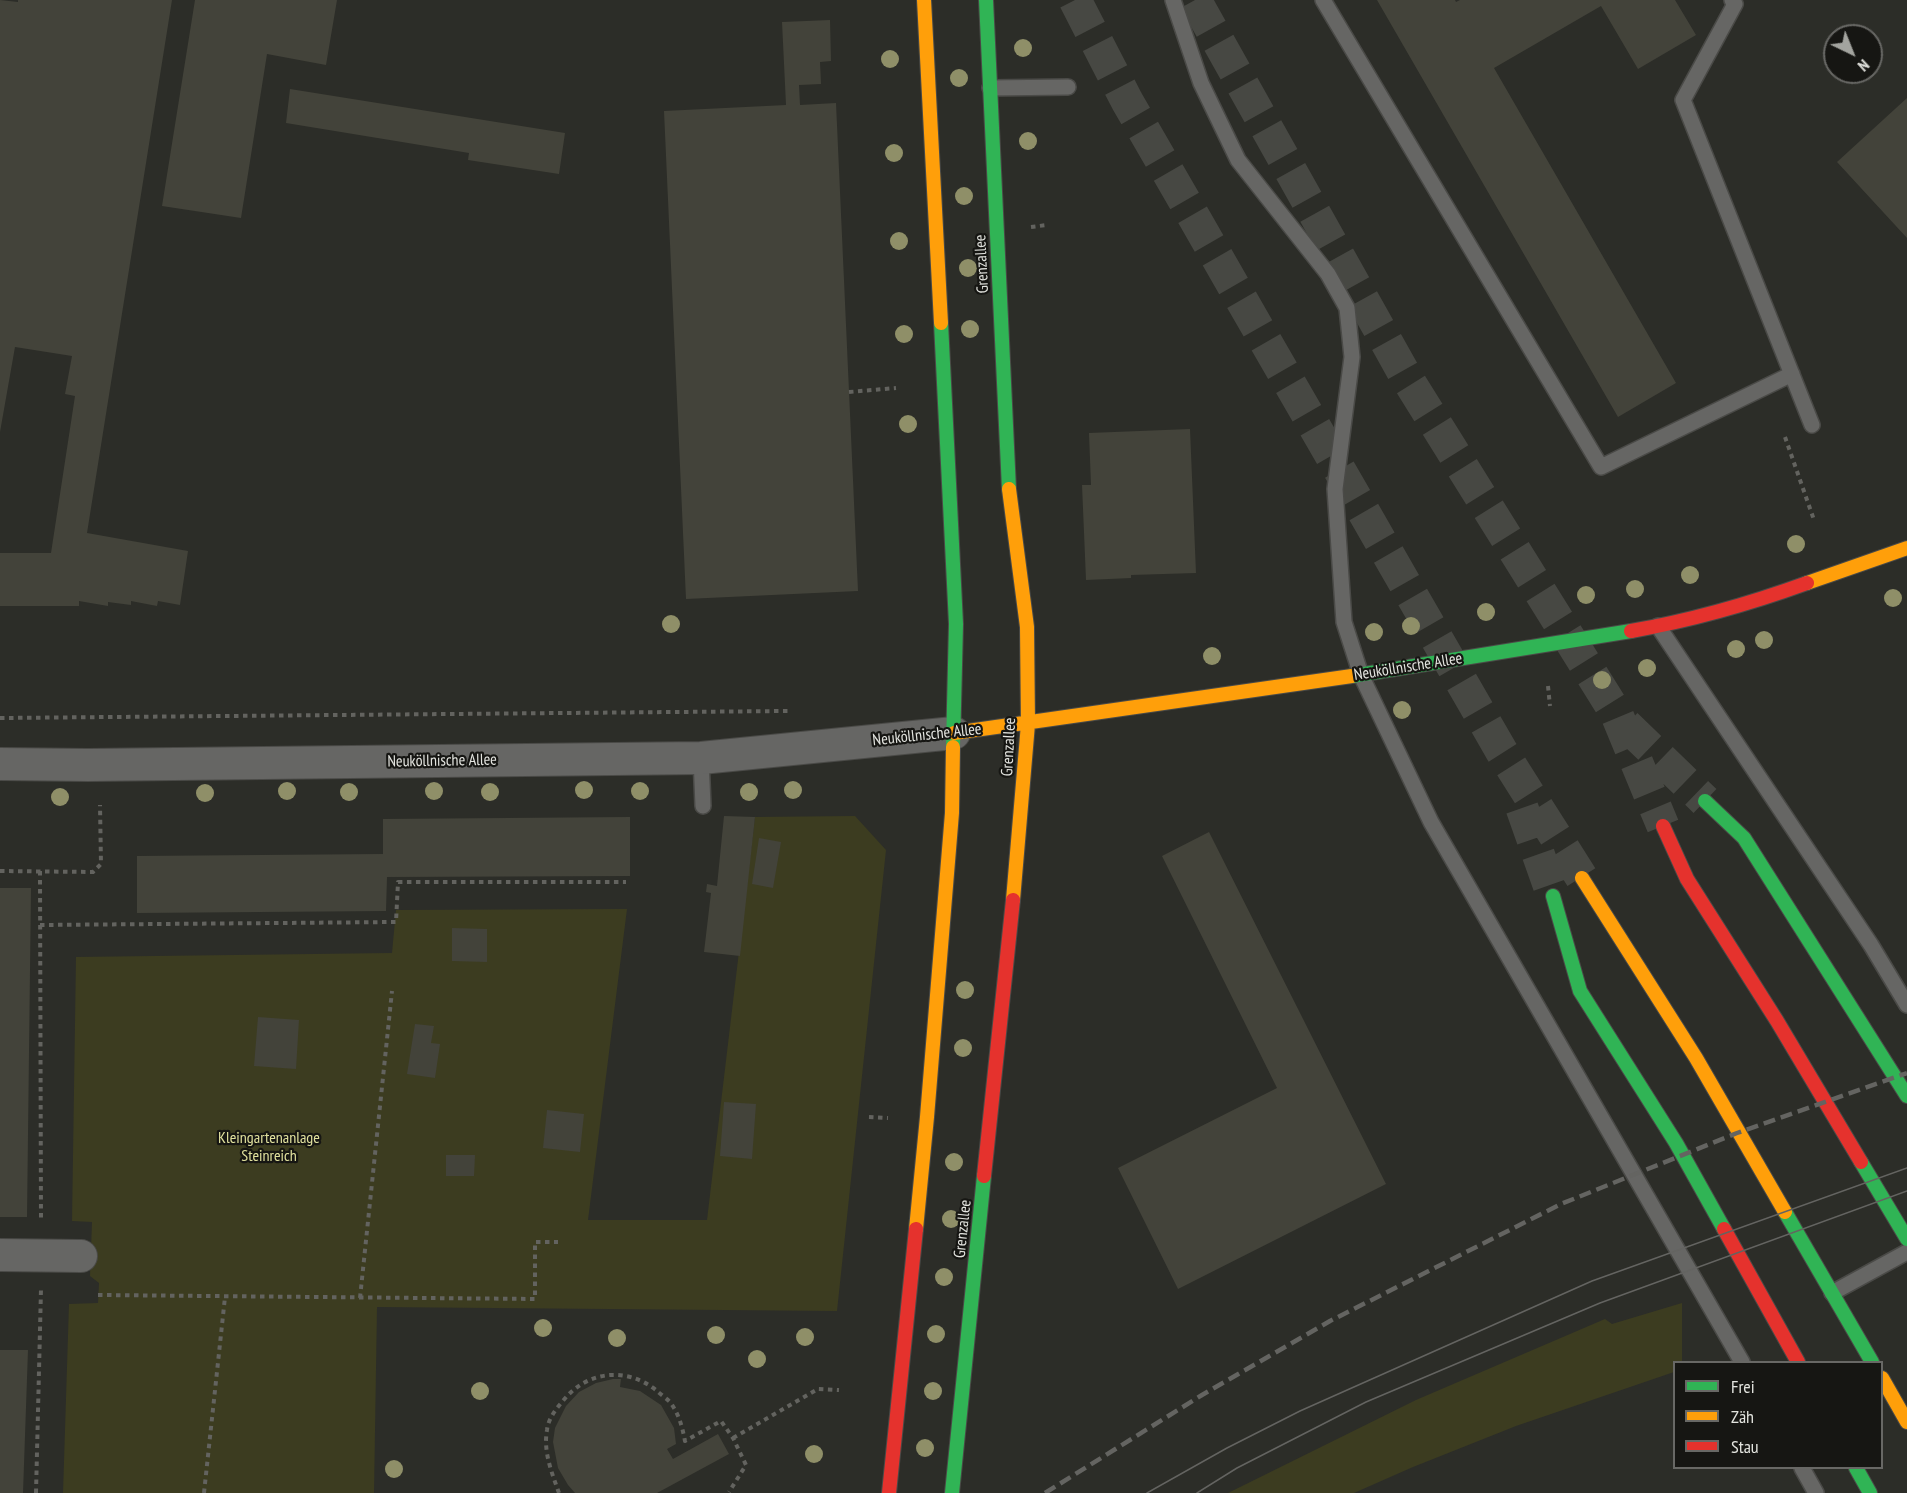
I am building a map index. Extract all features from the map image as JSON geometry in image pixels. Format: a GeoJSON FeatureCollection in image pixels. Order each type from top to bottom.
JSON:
{"type":"FeatureCollection","features":[{"type":"Feature","properties":{"kind":"main road"},"geometry":{"type":"LineString","coordinates":[[889,1493],[931,1071],[952,813],[954,733],[956,624],[924,0]]}},
{"type":"Feature","properties":{"kind":"main road","name":"Grenzallee"},"geometry":{"type":"LineString","coordinates":[[952,1493],[1020,828],[1028,724],[1027,627],[1010,493],[986,0]]}},
{"type":"Feature","properties":{"kind":"main road","name":"Neuköllnische Allee"},"geometry":{"type":"LineString","coordinates":[[954,733],[1361,675],[1658,626],[1783,592],[1907,548]]}},
{"type":"Feature","properties":{"kind":"main road"},"geometry":{"type":"LineString","coordinates":[[1705,801],[1744,838],[1907,1096]]}},
{"type":"Feature","properties":{"kind":"main road"},"geometry":{"type":"LineString","coordinates":[[1663,826],[1687,879],[1777,1021],[1907,1239]]}},
{"type":"Feature","properties":{"kind":"main road"},"geometry":{"type":"LineString","coordinates":[[1582,878],[1696,1058],[1871,1361]]}},
{"type":"Feature","properties":{"kind":"main road"},"geometry":{"type":"LineString","coordinates":[[1553,896],[1580,991],[1676,1143],[1797,1361]]}},
{"type":"Feature","properties":{"kind":"main road"},"geometry":{"type":"LineString","coordinates":[[1883,1381],[1907,1422]]}},
{"type":"Feature","properties":{"kind":"main road"},"geometry":{"type":"LineString","coordinates":[[1857,1469],[1870,1493]]}},
{"type":"Feature","properties":{"kind":"street","name":"Neuköllnische Allee"},"geometry":{"type":"LineString","coordinates":[[0,764],[701,758],[954,733]]}},
{"type":"Feature","properties":{"kind":"street"},"geometry":{"type":"LineString","coordinates":[[0,1255],[81,1256]]}},
{"type":"Feature","properties":{"kind":"lane"},"geometry":{"type":"LineString","coordinates":[[1173,0],[1201,83],[1238,160],[1328,274],[1347,308],[1352,357],[1335,489],[1344,622],[1361,675],[1431,822],[1741,1361]]}},
{"type":"Feature","properties":{"kind":"lane"},"geometry":{"type":"LineString","coordinates":[[1323,0],[1601,467],[1792,374]]}},
{"type":"Feature","properties":{"kind":"lane"},"geometry":{"type":"LineString","coordinates":[[1732,0],[1735,4],[1683,100],[1812,425]]}},
{"type":"Feature","properties":{"kind":"lane"},"geometry":{"type":"LineString","coordinates":[[990,88],[1068,87]]}},
{"type":"Feature","properties":{"kind":"lane"},"geometry":{"type":"LineString","coordinates":[[1658,626],[1871,945],[1907,1005]]}},
{"type":"Feature","properties":{"kind":"lane"},"geometry":{"type":"LineString","coordinates":[[701,758],[703,806]]}},
{"type":"Feature","properties":{"kind":"lane"},"geometry":{"type":"LineString","coordinates":[[1832,1293],[1907,1251]]}},
{"type":"Feature","properties":{"kind":"lane"},"geometry":{"type":"LineString","coordinates":[[1803,1469],[1816,1493]]}},
{"type":"Feature","properties":{"kind":"path"},"geometry":{"type":"LineString","coordinates":[[1030,227],[1047,225]]}},
{"type":"Feature","properties":{"kind":"path"},"geometry":{"type":"LineString","coordinates":[[849,392],[896,388]]}},
{"type":"Feature","properties":{"kind":"path"},"geometry":{"type":"LineString","coordinates":[[1785,436],[1814,520]]}},
{"type":"Feature","properties":{"kind":"path"},"geometry":{"type":"LineString","coordinates":[[1548,686],[1550,706]]}},
{"type":"Feature","properties":{"kind":"path"},"geometry":{"type":"LineString","coordinates":[[0,718],[793,711]]}},
{"type":"Feature","properties":{"kind":"path"},"geometry":{"type":"LineString","coordinates":[[0,871],[93,872],[101,864],[100,806]]}},
{"type":"Feature","properties":{"kind":"path"},"geometry":{"type":"LineString","coordinates":[[40,871],[41,1231]]}},
{"type":"Feature","properties":{"kind":"path"},"geometry":{"type":"LineString","coordinates":[[40,925],[396,922],[398,882],[626,882]]}},
{"type":"Feature","properties":{"kind":"path"},"geometry":{"type":"LineString","coordinates":[[360,1298],[392,991]]}},
{"type":"Feature","properties":{"kind":"path"},"geometry":{"type":"LineString","coordinates":[[870,1117],[888,1118]]}},
{"type":"Feature","properties":{"kind":"path"},"geometry":{"type":"LineString","coordinates":[[98,1295],[535,1299],[535,1242],[558,1242]]}},
{"type":"Feature","properties":{"kind":"path"},"geometry":{"type":"LineString","coordinates":[[36,1493],[41,1283]]}},
{"type":"Feature","properties":{"kind":"path"},"geometry":{"type":"LineString","coordinates":[[204,1493],[225,1297]]}},
{"type":"Feature","properties":{"kind":"path"},"geometry":{"type":"LineString","coordinates":[[559,1493],[546,1447],[547,1428],[555,1410],[568,1393],[605,1374],[625,1374],[649,1385],[669,1400],[680,1420],[685,1441],[721,1421],[733,1438],[746,1465],[729,1492]]}},
{"type":"Feature","properties":{"kind":"path"},"geometry":{"type":"LineString","coordinates":[[733,1438],[818,1389],[839,1390]]}},
{"type":"Feature","properties":{"kind":"green space","name":"Kleingartenanlage Steinreich"},"geometry":{"type":"Polygon","coordinates":[[[855,816],[886,850],[837,1311],[377,1307],[374,1493],[63,1493],[69,1304],[98,1303],[99,1283],[90,1276],[92,1222],[72,1221],[76,957],[392,953],[396,910],[627,909],[588,1220],[707,1220],[755,817],[855,816]]]}},
{"type":"Feature","properties":{"kind":"green space"},"geometry":{"type":"Polygon","coordinates":[[[1682,1303],[1682,1361],[1673,1361],[1673,1372],[1516,1426],[1354,1493],[1228,1493],[1416,1400],[1605,1319],[1612,1324],[1682,1303]]]}},
{"type":"Feature","properties":{"kind":"building"},"geometry":{"type":"Polygon","coordinates":[[[0,0],[18,2],[18,0],[172,0],[87,533],[188,551],[180,605],[158,601],[157,606],[131,601],[131,605],[108,602],[108,606],[79,601],[79,606],[0,606],[0,553],[51,553],[75,396],[65,394],[72,356],[15,347],[0,432],[0,0]]]}},
{"type":"Feature","properties":{"kind":"building"},"geometry":{"type":"Polygon","coordinates":[[[195,0],[337,0],[326,65],[267,54],[241,218],[162,206],[195,0]]]}},
{"type":"Feature","properties":{"kind":"building"},"geometry":{"type":"Polygon","coordinates":[[[1377,0],[1455,0],[1456,2],[1460,0],[1675,0],[1696,35],[1638,69],[1601,6],[1494,68],[1676,383],[1618,417],[1377,0]]]}},
{"type":"Feature","properties":{"kind":"building"},"geometry":{"type":"Polygon","coordinates":[[[830,20],[831,61],[820,62],[821,84],[799,85],[800,105],[836,103],[858,591],[686,599],[664,111],[786,105],[782,22],[830,20]]]}},
{"type":"Feature","properties":{"kind":"building"},"geometry":{"type":"Polygon","coordinates":[[[290,89],[565,133],[559,174],[468,160],[469,153],[286,123],[290,89]]]}},
{"type":"Feature","properties":{"kind":"building"},"geometry":{"type":"Polygon","coordinates":[[[1907,98],[1907,238],[1837,162],[1907,98]]]}},
{"type":"Feature","properties":{"kind":"building"},"geometry":{"type":"Polygon","coordinates":[[[1190,429],[1196,573],[1131,575],[1131,578],[1086,580],[1082,485],[1091,485],[1089,433],[1190,429]]]}},
{"type":"Feature","properties":{"kind":"building"},"geometry":{"type":"Polygon","coordinates":[[[724,816],[755,817],[740,956],[704,952],[711,893],[706,892],[707,884],[717,886],[724,816]]]}},
{"type":"Feature","properties":{"kind":"building"},"geometry":{"type":"Polygon","coordinates":[[[630,817],[630,876],[387,877],[386,911],[137,913],[137,856],[383,854],[383,819],[630,817]]]}},
{"type":"Feature","properties":{"kind":"building"},"geometry":{"type":"Polygon","coordinates":[[[1209,832],[1386,1184],[1178,1289],[1118,1168],[1277,1088],[1162,856],[1209,832]]]}},
{"type":"Feature","properties":{"kind":"building"},"geometry":{"type":"Polygon","coordinates":[[[759,838],[781,842],[773,888],[752,884],[759,838]]]}},
{"type":"Feature","properties":{"kind":"building"},"geometry":{"type":"Polygon","coordinates":[[[0,888],[31,888],[27,1217],[0,1217],[0,888]]]}},
{"type":"Feature","properties":{"kind":"building"},"geometry":{"type":"Polygon","coordinates":[[[452,928],[487,929],[487,962],[452,961],[452,928]]]}},
{"type":"Feature","properties":{"kind":"building"},"geometry":{"type":"Polygon","coordinates":[[[258,1017],[299,1020],[296,1069],[254,1066],[258,1017]]]}},
{"type":"Feature","properties":{"kind":"building"},"geometry":{"type":"Polygon","coordinates":[[[415,1024],[434,1026],[431,1043],[440,1044],[435,1078],[407,1074],[415,1024]]]}},
{"type":"Feature","properties":{"kind":"building"},"geometry":{"type":"Polygon","coordinates":[[[724,1102],[756,1104],[752,1159],[720,1156],[724,1102]]]}},
{"type":"Feature","properties":{"kind":"building"},"geometry":{"type":"Polygon","coordinates":[[[547,1110],[584,1114],[580,1152],[543,1148],[547,1110]]]}},
{"type":"Feature","properties":{"kind":"building"},"geometry":{"type":"Polygon","coordinates":[[[446,1155],[475,1155],[474,1176],[446,1176],[446,1155]]]}},
{"type":"Feature","properties":{"kind":"building"},"geometry":{"type":"Polygon","coordinates":[[[0,1350],[28,1350],[23,1493],[0,1493],[0,1350]]]}},
{"type":"Feature","properties":{"kind":"building"},"geometry":{"type":"Polygon","coordinates":[[[621,1379],[620,1387],[640,1391],[661,1405],[674,1428],[676,1444],[667,1449],[673,1459],[718,1434],[729,1454],[657,1493],[575,1493],[558,1468],[553,1442],[555,1428],[566,1406],[579,1392],[596,1383],[621,1379]]]}},
{"type":"Feature","properties":{"kind":"tunnel"},"geometry":{"type":"LineString","coordinates":[[1075,0],[1127,101],[1502,752],[1582,878]]}},
{"type":"Feature","properties":{"kind":"tunnel"},"geometry":{"type":"LineString","coordinates":[[1195,0],[1405,375],[1617,715],[1663,826]]}},
{"type":"Feature","properties":{"kind":"tunnel"},"geometry":{"type":"LineString","coordinates":[[1626,725],[1705,801]]}},
{"type":"Feature","properties":{"kind":"tunnel"},"geometry":{"type":"LineString","coordinates":[[1522,808],[1553,896]]}},
{"type":"Feature","properties":{"kind":"tram line"},"geometry":{"type":"LineString","coordinates":[[1147,1493],[1227,1448],[1300,1411],[1592,1281],[1907,1168]]}},
{"type":"Feature","properties":{"kind":"tram line"},"geometry":{"type":"LineString","coordinates":[[1197,1493],[1237,1468],[1366,1402],[1600,1303],[1907,1191]]}},
{"type":"Feature","properties":{"kind":"railway"},"geometry":{"type":"LineString","coordinates":[[1045,1493],[1202,1395],[1330,1321],[1561,1204],[1737,1133],[1907,1073]]}},
{"type":"Feature","properties":{"kind":"traffic: fast"},"geometry":{"type":"LineString","coordinates":[[986,0],[1009,489]]}},
{"type":"Feature","properties":{"kind":"traffic: fast"},"geometry":{"type":"LineString","coordinates":[[941,323],[956,624],[953,747]]}},
{"type":"Feature","properties":{"kind":"traffic: fast"},"geometry":{"type":"LineString","coordinates":[[1352,676],[1631,631]]}},
{"type":"Feature","properties":{"kind":"traffic: fast"},"geometry":{"type":"LineString","coordinates":[[1705,801],[1744,838],[1907,1096]]}},
{"type":"Feature","properties":{"kind":"traffic: fast"},"geometry":{"type":"LineString","coordinates":[[1553,896],[1580,991],[1676,1143],[1724,1229]]}},
{"type":"Feature","properties":{"kind":"traffic: fast"},"geometry":{"type":"LineString","coordinates":[[1861,1162],[1907,1239]]}},
{"type":"Feature","properties":{"kind":"traffic: fast"},"geometry":{"type":"LineString","coordinates":[[952,1493],[984,1176]]}},
{"type":"Feature","properties":{"kind":"traffic: fast"},"geometry":{"type":"LineString","coordinates":[[1785,1212],[1871,1361]]}},
{"type":"Feature","properties":{"kind":"traffic: fast"},"geometry":{"type":"LineString","coordinates":[[1857,1469],[1870,1493]]}},
{"type":"Feature","properties":{"kind":"traffic: slow"},"geometry":{"type":"LineString","coordinates":[[924,0],[941,323]]}},
{"type":"Feature","properties":{"kind":"traffic: slow"},"geometry":{"type":"LineString","coordinates":[[1009,489],[1027,627],[1028,724],[1013,900]]}},
{"type":"Feature","properties":{"kind":"traffic: slow"},"geometry":{"type":"LineString","coordinates":[[1807,583],[1907,548]]}},
{"type":"Feature","properties":{"kind":"traffic: slow"},"geometry":{"type":"LineString","coordinates":[[954,733],[1352,676]]}},
{"type":"Feature","properties":{"kind":"traffic: slow"},"geometry":{"type":"LineString","coordinates":[[916,1229],[952,813],[953,747]]}},
{"type":"Feature","properties":{"kind":"traffic: slow"},"geometry":{"type":"LineString","coordinates":[[1582,878],[1696,1058],[1785,1212]]}},
{"type":"Feature","properties":{"kind":"traffic: slow"},"geometry":{"type":"LineString","coordinates":[[1883,1380],[1907,1422]]}},
{"type":"Feature","properties":{"kind":"traffic: jam"},"geometry":{"type":"LineString","coordinates":[[1631,631],[1720,611],[1807,583]]}},
{"type":"Feature","properties":{"kind":"traffic: jam"},"geometry":{"type":"LineString","coordinates":[[1663,826],[1687,879],[1777,1021],[1861,1162]]}},
{"type":"Feature","properties":{"kind":"traffic: jam"},"geometry":{"type":"LineString","coordinates":[[984,1176],[1013,900]]}},
{"type":"Feature","properties":{"kind":"traffic: jam"},"geometry":{"type":"LineString","coordinates":[[889,1493],[916,1229]]}},
{"type":"Feature","properties":{"kind":"traffic: jam"},"geometry":{"type":"LineString","coordinates":[[1724,1229],[1797,1361]]}}]}
